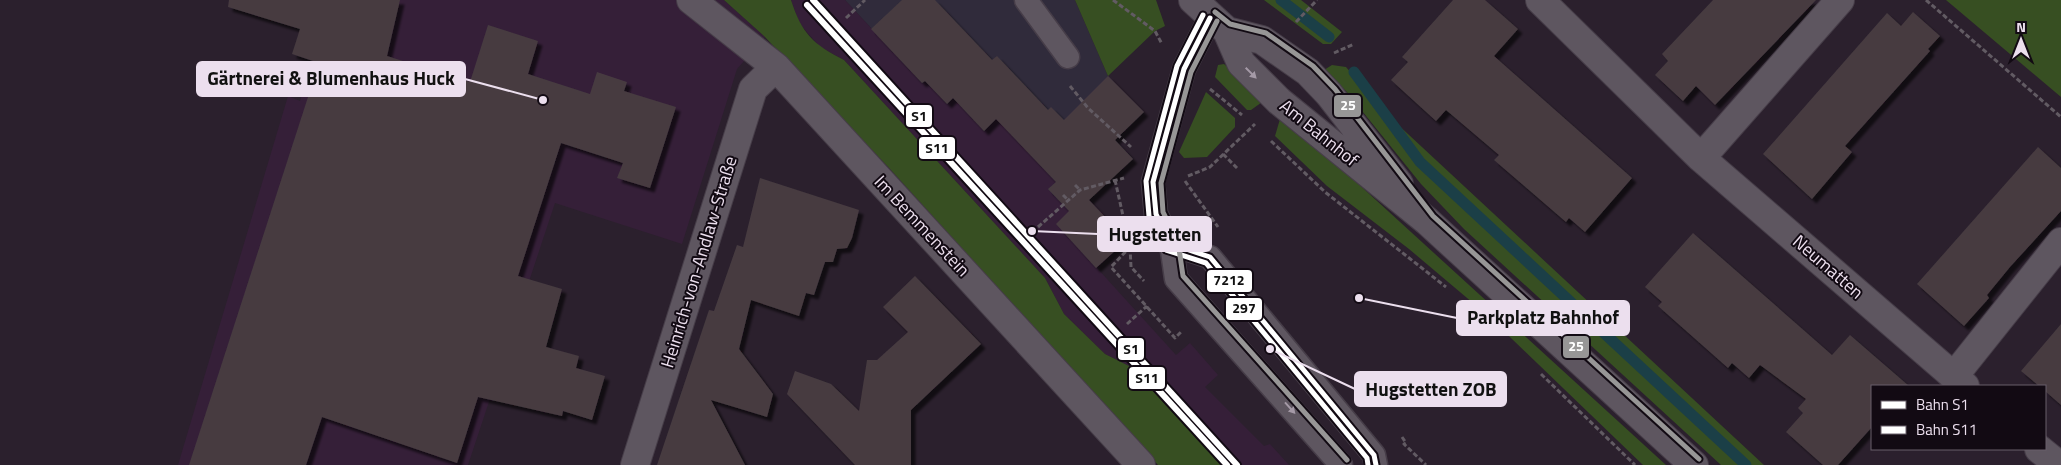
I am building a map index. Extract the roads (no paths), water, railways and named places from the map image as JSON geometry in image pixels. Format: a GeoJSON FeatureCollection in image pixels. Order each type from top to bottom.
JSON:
{"type":"FeatureCollection","features":[{"type":"Feature","properties":{"kind":"street","name":"Im Bemmenstein"},"geometry":{"type":"LineString","coordinates":[[691,0],[776,67],[1141,465]]}},
{"type":"Feature","properties":{"kind":"street","name":"Neumatten"},"geometry":{"type":"LineString","coordinates":[[1540,0],[1701,158],[1959,381],[2061,242]]}},
{"type":"Feature","properties":{"kind":"street"},"geometry":{"type":"LineString","coordinates":[[1701,158],[1840,0]]}},
{"type":"Feature","properties":{"kind":"street","name":"Am Bahnhof"},"geometry":{"type":"LineString","coordinates":[[1210,16],[1262,40],[1308,72],[1329,94],[1427,221]]}},
{"type":"Feature","properties":{"kind":"street","name":"Am Bahnhof"},"geometry":{"type":"LineString","coordinates":[[1210,16],[1241,63],[1279,101],[1427,221],[1694,465]]}},
{"type":"Feature","properties":{"kind":"street","name":"Heinrich-von-Andlaw-Straße"},"geometry":{"type":"LineString","coordinates":[[635,465],[753,89],[776,67]]}},
{"type":"Feature","properties":{"kind":"street"},"geometry":{"type":"LineString","coordinates":[[2040,450],[2059,465]]}},
{"type":"Feature","properties":{"kind":"lane"},"geometry":{"type":"LineString","coordinates":[[1026,0],[1068,57]]}},
{"type":"Feature","properties":{"kind":"lane"},"geometry":{"type":"LineString","coordinates":[[1210,16],[1184,69],[1152,182],[1156,214],[1171,244],[1176,279],[1341,465]]}},
{"type":"Feature","properties":{"kind":"lane"},"geometry":{"type":"LineString","coordinates":[[1171,244],[1210,257],[1374,455],[1376,465]]}},
{"type":"Feature","properties":{"kind":"waterway"},"geometry":{"type":"LineString","coordinates":[[1281,0],[1329,37]]}},
{"type":"Feature","properties":{"kind":"waterway"},"geometry":{"type":"LineString","coordinates":[[1354,72],[1420,162],[1746,465]]}},
{"type":"Feature","properties":{"kind":"rail line","name":"S1"},"geometry":{"type":"LineString","coordinates":[[813,0],[1237,465]]}},
{"type":"Feature","properties":{"kind":"rail line","name":"S11"},"geometry":{"type":"LineString","coordinates":[[807,5],[1227,465]]}},
{"type":"Feature","properties":{"kind":"place","name":"Gärtnerei & Blumenhaus Huck"},"geometry":{"type":"Point","coordinates":[543,100]}},
{"type":"Feature","properties":{"kind":"place","name":"Hugstetten"},"geometry":{"type":"Point","coordinates":[1032,231]}},
{"type":"Feature","properties":{"kind":"place","name":"Parkplatz Bahnhof"},"geometry":{"type":"Point","coordinates":[1359,298]}},
{"type":"Feature","properties":{"kind":"place","name":"Hugstetten ZOB"},"geometry":{"type":"Point","coordinates":[1270,349]}}]}
